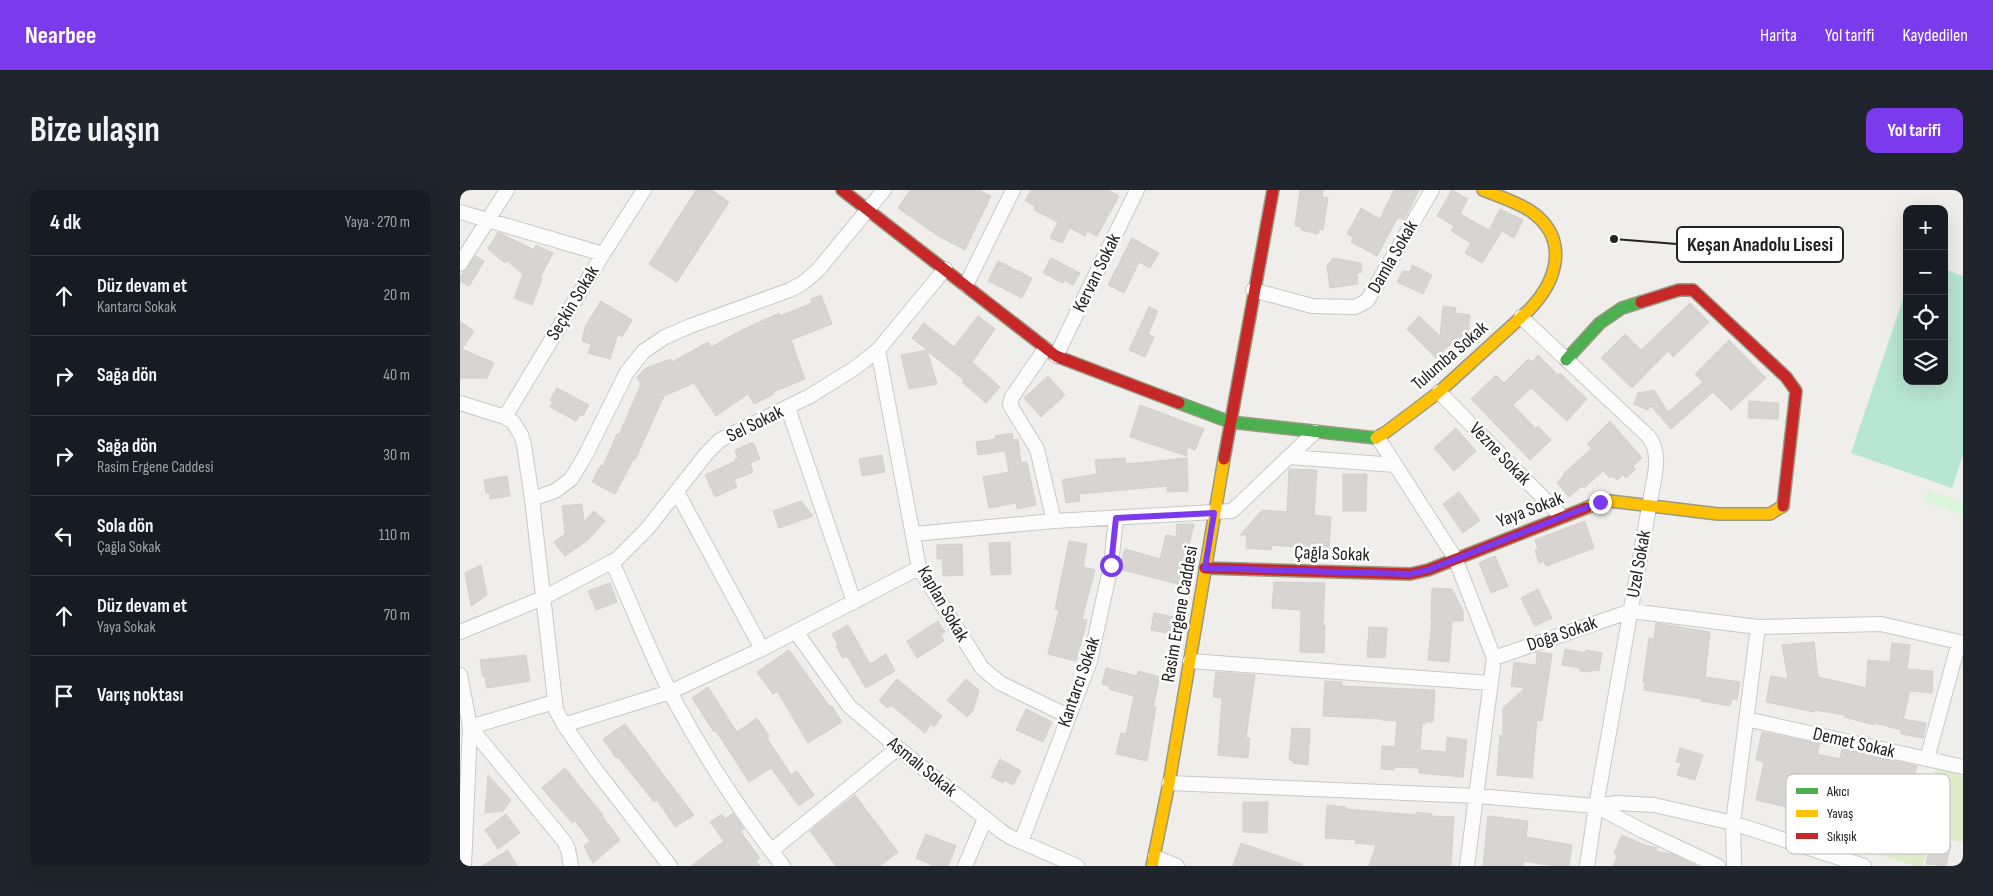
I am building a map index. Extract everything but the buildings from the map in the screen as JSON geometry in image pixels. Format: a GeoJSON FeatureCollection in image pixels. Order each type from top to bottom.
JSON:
{"type":"FeatureCollection","features":[{"type":"Feature","properties":{"kind":"street"},"geometry":{"type":"LineString","coordinates":[[460,264],[507,190]]}},
{"type":"Feature","properties":{"kind":"street","name":"Seçkin Sokak"},"geometry":{"type":"LineString","coordinates":[[505,417],[603,254],[644,190]]}},
{"type":"Feature","properties":{"kind":"street"},"geometry":{"type":"LineString","coordinates":[[842,190],[1051,352],[1230,422],[1378,438],[1455,558],[1494,658],[1467,866]]}},
{"type":"Feature","properties":{"kind":"street"},"geometry":{"type":"LineString","coordinates":[[532,499],[556,491],[571,479],[584,458],[624,378],[644,351],[690,326],[790,290],[803,283],[818,270],[884,190]]}},
{"type":"Feature","properties":{"kind":"street"},"geometry":{"type":"LineString","coordinates":[[966,285],[1013,190]]}},
{"type":"Feature","properties":{"kind":"street","name":"Kervan Sokak"},"geometry":{"type":"LineString","coordinates":[[1054,521],[1037,449],[1010,405],[1012,397],[1051,352],[1137,190]]}},
{"type":"Feature","properties":{"kind":"street","name":"Damla Sokak"},"geometry":{"type":"LineString","coordinates":[[1253,290],[1312,306],[1355,307],[1362,304],[1367,301],[1432,190]]}},
{"type":"Feature","properties":{"kind":"street","name":"Tulumba Sokak"},"geometry":{"type":"LineString","coordinates":[[1378,438],[1439,392],[1521,317],[1547,290],[1552,279],[1556,255],[1552,237],[1546,225],[1532,212],[1483,190]]}},
{"type":"Feature","properties":{"kind":"street","name":"Rasim Ergene Caddesi"},"geometry":{"type":"LineString","coordinates":[[1153,862],[1190,661],[1270,191]]}},
{"type":"Feature","properties":{"kind":"street"},"geometry":{"type":"LineString","coordinates":[[460,212],[603,254]]}},
{"type":"Feature","properties":{"kind":"street","name":"Sel Sokak"},"geometry":{"type":"LineString","coordinates":[[460,632],[543,598],[622,555],[647,529],[707,453],[720,440],[788,408],[833,383],[878,350],[945,269]]}},
{"type":"Feature","properties":{"kind":"street","name":"Yaya Sokak"},"geometry":{"type":"LineString","coordinates":[[1455,558],[1600,502],[1610,501],[1718,514],[1770,514],[1781,509],[1787,498],[1797,397],[1794,386],[1698,294],[1688,290],[1669,293],[1622,308],[1600,323],[1566,360]]}},
{"type":"Feature","properties":{"kind":"street","name":"Uzel Sokak"},"geometry":{"type":"LineString","coordinates":[[1521,317],[1652,441],[1656,457],[1587,866]]}},
{"type":"Feature","properties":{"kind":"street","name":"Kaplan Sokak"},"geometry":{"type":"LineString","coordinates":[[878,350],[919,568],[982,668],[1000,683],[1068,716]]}},
{"type":"Feature","properties":{"kind":"street","name":"Vezne Sokak"},"geometry":{"type":"LineString","coordinates":[[1439,392],[1561,516]]}},
{"type":"Feature","properties":{"kind":"street"},"geometry":{"type":"LineString","coordinates":[[460,404],[505,417],[513,422],[522,435],[532,499],[556,710],[564,725],[595,769],[670,866]]}},
{"type":"Feature","properties":{"kind":"street"},"geometry":{"type":"LineString","coordinates":[[788,408],[854,602]]}},
{"type":"Feature","properties":{"kind":"street"},"geometry":{"type":"LineString","coordinates":[[914,534],[1054,521],[1232,511],[1315,432]]}},
{"type":"Feature","properties":{"kind":"street"},"geometry":{"type":"LineString","coordinates":[[1289,457],[1395,465]]}},
{"type":"Feature","properties":{"kind":"street"},"geometry":{"type":"LineString","coordinates":[[677,492],[762,649]]}},
{"type":"Feature","properties":{"kind":"street","name":"Kantarcı Sokak"},"geometry":{"type":"LineString","coordinates":[[1021,842],[1084,678],[1095,642],[1111,565],[1116,518]]}},
{"type":"Feature","properties":{"kind":"street","name":"Çağla Sokak"},"geometry":{"type":"LineString","coordinates":[[1205,568],[1410,574],[1428,570],[1455,558]]}},
{"type":"Feature","properties":{"kind":"street"},"geometry":{"type":"LineString","coordinates":[[612,562],[670,692],[718,773],[783,866]]}},
{"type":"Feature","properties":{"kind":"street"},"geometry":{"type":"LineString","coordinates":[[564,725],[670,692],[762,649],[919,568]]}},
{"type":"Feature","properties":{"kind":"street"},"geometry":{"type":"LineString","coordinates":[[1631,611],[1758,627],[1871,623],[1894,626],[1961,642],[1927,759]]}},
{"type":"Feature","properties":{"kind":"street","name":"Doğa Sokak"},"geometry":{"type":"LineString","coordinates":[[1494,658],[1631,611]]}},
{"type":"Feature","properties":{"kind":"street"},"geometry":{"type":"LineString","coordinates":[[1734,866],[1733,823],[1758,627]]}},
{"type":"Feature","properties":{"kind":"street","name":"Asmalı Sokak"},"geometry":{"type":"LineString","coordinates":[[796,632],[849,706],[898,748],[1006,834],[1078,866]]}},
{"type":"Feature","properties":{"kind":"street"},"geometry":{"type":"LineString","coordinates":[[1190,661],[1490,683]]}},
{"type":"Feature","properties":{"kind":"street"},"geometry":{"type":"LineString","coordinates":[[460,674],[470,727],[464,866]]}},
{"type":"Feature","properties":{"kind":"street"},"geometry":{"type":"LineString","coordinates":[[460,738],[470,727],[554,702]]}},
{"type":"Feature","properties":{"kind":"street","name":"Demet Sokak"},"geometry":{"type":"LineString","coordinates":[[1746,719],[1963,767]]}},
{"type":"Feature","properties":{"kind":"street"},"geometry":{"type":"LineString","coordinates":[[470,727],[564,841],[568,849],[571,866]]}},
{"type":"Feature","properties":{"kind":"street"},"geometry":{"type":"LineString","coordinates":[[771,850],[898,748]]}},
{"type":"Feature","properties":{"kind":"street"},"geometry":{"type":"LineString","coordinates":[[1168,783],[1477,796],[1596,806],[1616,803],[1654,805],[1733,823],[1786,840]]}},
{"type":"Feature","properties":{"kind":"street"},"geometry":{"type":"LineString","coordinates":[[1596,806],[1635,828],[1718,866]]}},
{"type":"Feature","properties":{"kind":"street"},"geometry":{"type":"LineString","coordinates":[[965,866],[985,819]]}},
{"type":"Feature","properties":{"kind":"street"},"geometry":{"type":"LineString","coordinates":[[1827,854],[1864,866]]}},
{"type":"Feature","properties":{"kind":"street"},"geometry":{"type":"LineString","coordinates":[[1153,862],[1177,866]]}},
{"type":"Feature","properties":{"kind":"green space"},"geometry":{"type":"Polygon","coordinates":[[[1948,270],[1963,276],[1963,455],[1952,488],[1851,453],[1903,299],[1903,385],[1948,385],[1948,270]]]}},
{"type":"Feature","properties":{"kind":"green space"},"geometry":{"type":"Polygon","coordinates":[[[1928,490],[1963,501],[1963,515],[1924,502],[1928,490]]]}},
{"type":"Feature","properties":{"kind":"green space"},"geometry":{"type":"Polygon","coordinates":[[[1937,765],[1963,772],[1963,842],[1950,840],[1950,774],[1935,774],[1937,765]]]}},
{"type":"Feature","properties":{"kind":"green space"},"geometry":{"type":"Polygon","coordinates":[[[1877,854],[1926,854],[1922,866],[1914,866],[1877,854]]]}},
{"type":"Feature","properties":{"kind":"traffic: fast"},"geometry":{"type":"LineString","coordinates":[[1566,360],[1600,323],[1622,308],[1641,302]]}},
{"type":"Feature","properties":{"kind":"traffic: fast"},"geometry":{"type":"LineString","coordinates":[[1179,403],[1230,422],[1376,438]]}},
{"type":"Feature","properties":{"kind":"traffic: slow"},"geometry":{"type":"LineString","coordinates":[[1376,438],[1439,392],[1529,310],[1547,286],[1555,261],[1552,235],[1544,223],[1532,212],[1521,205],[1483,190]]}},
{"type":"Feature","properties":{"kind":"traffic: slow"},"geometry":{"type":"LineString","coordinates":[[1152,866],[1169,783],[1224,459]]}},
{"type":"Feature","properties":{"kind":"traffic: slow"},"geometry":{"type":"LineString","coordinates":[[1586,508],[1600,502],[1610,501],[1718,514],[1770,514],[1783,506]]}},
{"type":"Feature","properties":{"kind":"traffic: jam"},"geometry":{"type":"LineString","coordinates":[[842,190],[1056,356],[1179,403]]}},
{"type":"Feature","properties":{"kind":"traffic: jam"},"geometry":{"type":"LineString","coordinates":[[1224,459],[1273,190]]}},
{"type":"Feature","properties":{"kind":"traffic: jam"},"geometry":{"type":"LineString","coordinates":[[1641,302],[1679,290],[1693,290],[1786,377],[1796,391],[1783,506]]}},
{"type":"Feature","properties":{"kind":"traffic: jam"},"geometry":{"type":"LineString","coordinates":[[1205,568],[1410,574],[1428,570],[1586,508]]}},
{"type":"Feature","properties":{"kind":"place","name":"Keşan Anadolu Lisesi"},"geometry":{"type":"Point","coordinates":[1614,239]}},
{"type":"Feature","properties":{"kind":"route"},"geometry":{"type":"LineString","coordinates":[[1111,565],[1116,518],[1214,513],[1205,568],[1410,574],[1428,570],[1600,502]]}}]}
